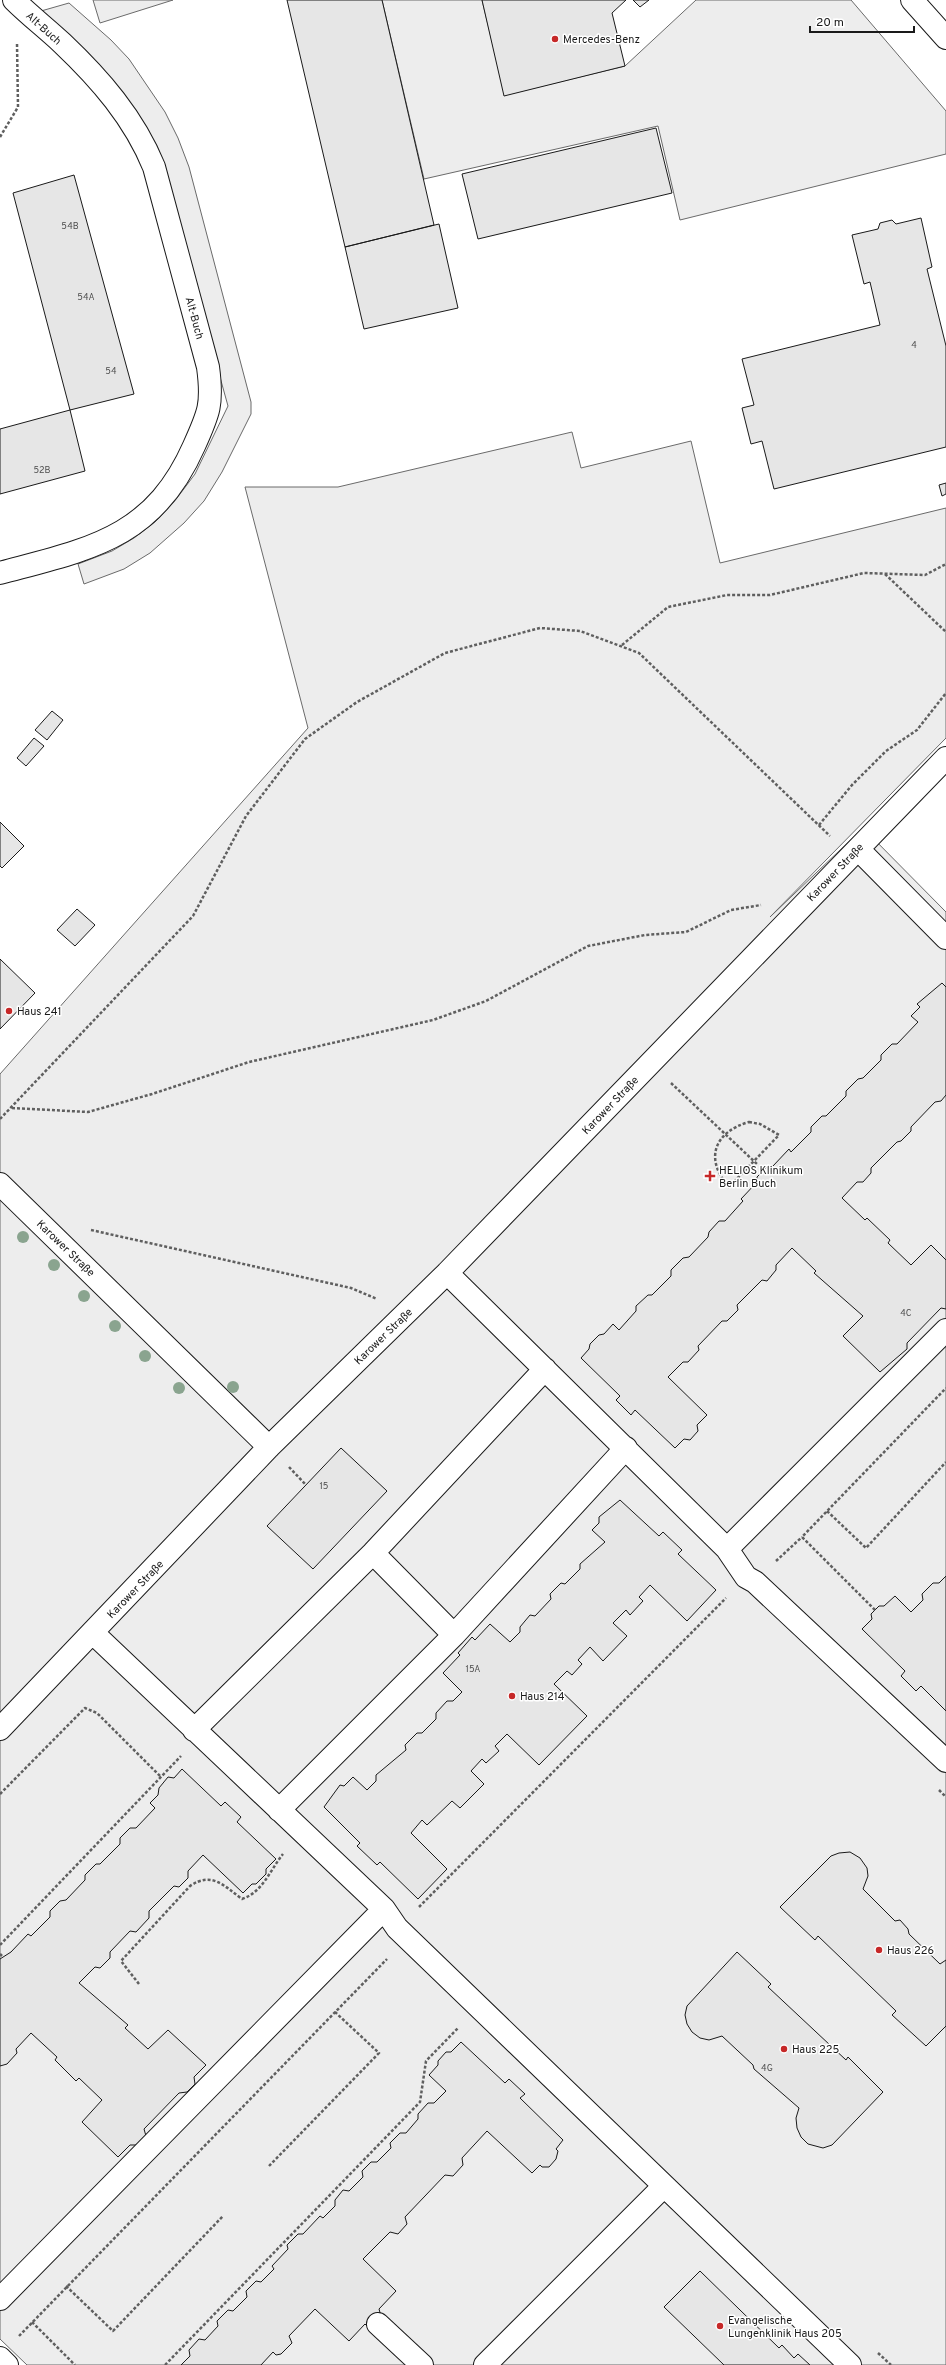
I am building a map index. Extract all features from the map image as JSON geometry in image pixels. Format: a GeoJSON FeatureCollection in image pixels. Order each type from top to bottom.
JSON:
{"type":"FeatureCollection","features":[{"type":"Feature","properties":{"kind":"street"},"geometry":{"type":"LineString","coordinates":[[912,0],[946,38]]}},
{"type":"Feature","properties":{"kind":"street","name":"Alt-Buch"},"geometry":{"type":"LineString","coordinates":[[0,573],[74,553],[107,540],[130,528],[156,507],[175,484],[188,459],[208,414],[212,393],[208,367],[165,205],[154,167],[144,142],[106,88],[18,1]]}},
{"type":"Feature","properties":{"kind":"street","name":"Karower Straße"},"geometry":{"type":"LineString","coordinates":[[0,1729],[269,1447],[447,1273],[946,758]]}},
{"type":"Feature","properties":{"kind":"street"},"geometry":{"type":"LineString","coordinates":[[854,853],[946,938]]}},
{"type":"Feature","properties":{"kind":"street","name":"Karower Straße"},"geometry":{"type":"LineString","coordinates":[[0,1184],[269,1447]]}},
{"type":"Feature","properties":{"kind":"street"},"geometry":{"type":"LineString","coordinates":[[447,1273],[727,1549],[750,1580],[946,1761]]}},
{"type":"Feature","properties":{"kind":"street"},"geometry":{"type":"LineString","coordinates":[[727,1549],[946,1330]]}},
{"type":"Feature","properties":{"kind":"street"},"geometry":{"type":"LineString","coordinates":[[197,1733],[373,1553],[545,1369]]}},
{"type":"Feature","properties":{"kind":"street"},"geometry":{"type":"LineString","coordinates":[[279,1810],[454,1635],[626,1448]]}},
{"type":"Feature","properties":{"kind":"street"},"geometry":{"type":"LineString","coordinates":[[373,1553],[454,1635]]}},
{"type":"Feature","properties":{"kind":"street"},"geometry":{"type":"LineString","coordinates":[[93,1633],[384,1909],[397,1928],[850,2365]]}},
{"type":"Feature","properties":{"kind":"street"},"geometry":{"type":"LineString","coordinates":[[0,2300],[384,1909]]}},
{"type":"Feature","properties":{"kind":"street"},"geometry":{"type":"LineString","coordinates":[[486,2365],[664,2186]]}},
{"type":"Feature","properties":{"kind":"street"},"geometry":{"type":"LineString","coordinates":[[378,2324],[422,2365]]}},
{"type":"Feature","properties":{"kind":"street"},"geometry":{"type":"LineString","coordinates":[[0,2358],[7,2365]]}},
{"type":"Feature","properties":{"kind":"path"},"geometry":{"type":"LineString","coordinates":[[0,138],[18,107],[18,1]]}},
{"type":"Feature","properties":{"kind":"path"},"geometry":{"type":"LineString","coordinates":[[622,645],[668,608],[727,595],[770,595],[864,573],[925,575],[946,564]]}},
{"type":"Feature","properties":{"kind":"path"},"geometry":{"type":"LineString","coordinates":[[885,574],[946,632]]}},
{"type":"Feature","properties":{"kind":"path"},"geometry":{"type":"LineString","coordinates":[[0,1119],[193,916],[246,816],[305,739],[357,702],[445,653],[540,628],[580,631],[622,645],[639,653],[819,825],[854,853]]}},
{"type":"Feature","properties":{"kind":"path"},"geometry":{"type":"LineString","coordinates":[[819,825],[852,785],[886,751],[917,730],[946,692]]}},
{"type":"Feature","properties":{"kind":"path"},"geometry":{"type":"LineString","coordinates":[[12,1108],[88,1112],[152,1094],[249,1062],[433,1020],[486,1001],[588,946],[645,935],[686,932],[731,910],[777,902],[794,915]]}},
{"type":"Feature","properties":{"kind":"path"},"geometry":{"type":"LineString","coordinates":[[650,1064],[757,1164]]}},
{"type":"Feature","properties":{"kind":"path"},"geometry":{"type":"LineString","coordinates":[[749,1122],[760,1124],[779,1135],[729,1187],[718,1172],[716,1162],[719,1141],[725,1134],[730,1129],[749,1122]]}},
{"type":"Feature","properties":{"kind":"path"},"geometry":{"type":"LineString","coordinates":[[89,1229],[351,1288],[407,1312]]}},
{"type":"Feature","properties":{"kind":"path"},"geometry":{"type":"LineString","coordinates":[[397,1928],[750,1580],[802,1537],[946,1388]]}},
{"type":"Feature","properties":{"kind":"path"},"geometry":{"type":"LineString","coordinates":[[827,1511],[866,1548],[946,1462]]}},
{"type":"Feature","properties":{"kind":"path"},"geometry":{"type":"LineString","coordinates":[[802,1537],[875,1610]]}},
{"type":"Feature","properties":{"kind":"path"},"geometry":{"type":"LineString","coordinates":[[0,1794],[85,1708],[97,1713],[161,1777]]}},
{"type":"Feature","properties":{"kind":"path"},"geometry":{"type":"LineString","coordinates":[[0,1944],[161,1777],[197,1733]]}},
{"type":"Feature","properties":{"kind":"path"},"geometry":{"type":"LineString","coordinates":[[139,1984],[121,1961],[190,1886],[200,1879],[211,1878],[242,1899],[252,1896],[271,1874],[274,1866],[283,1854]]}},
{"type":"Feature","properties":{"kind":"path"},"geometry":{"type":"LineString","coordinates":[[16,2338],[389,1957]]}},
{"type":"Feature","properties":{"kind":"path"},"geometry":{"type":"LineString","coordinates":[[269,2166],[380,2054],[335,2012]]}},
{"type":"Feature","properties":{"kind":"path"},"geometry":{"type":"LineString","coordinates":[[165,2365],[420,2102],[426,2061],[460,2026]]}},
{"type":"Feature","properties":{"kind":"path"},"geometry":{"type":"LineString","coordinates":[[66,2286],[113,2331],[223,2216]]}},
{"type":"Feature","properties":{"kind":"path"},"geometry":{"type":"LineString","coordinates":[[32,2322],[75,2365]]}},
{"type":"Feature","properties":{"kind":"shaded area"},"geometry":{"type":"Polygon","coordinates":[[[93,0],[173,0],[100,23],[93,0]]]}},
{"type":"Feature","properties":{"kind":"shaded area"},"geometry":{"type":"Polygon","coordinates":[[[382,0],[482,0],[505,95],[625,66],[696,0],[851,0],[946,111],[946,154],[680,220],[658,126],[424,179],[382,0]]]}},
{"type":"Feature","properties":{"kind":"shaded area"},"geometry":{"type":"Polygon","coordinates":[[[69,3],[111,40],[129,59],[165,112],[178,138],[189,167],[251,402],[251,414],[222,472],[204,501],[184,523],[150,553],[124,569],[84,584],[78,564],[112,551],[134,538],[155,522],[174,502],[195,474],[228,406],[155,143],[137,113],[41,11],[69,3]]]}},
{"type":"Feature","properties":{"kind":"shaded area","name":"HELIOS Klinikum Berlin Buch"},"geometry":{"type":"Polygon","coordinates":[[[572,432],[581,468],[691,441],[720,563],[946,508],[946,738],[770,917],[863,828],[946,912],[946,2365],[27,2365],[0,2339],[0,1074],[308,728],[245,487],[338,487],[572,432]]]}},
{"type":"Feature","properties":{"kind":"building"},"geometry":{"type":"Polygon","coordinates":[[[287,0],[382,0],[434,225],[345,247],[287,0]]]}},
{"type":"Feature","properties":{"kind":"building","name":"Mercedes-Benz"},"geometry":{"type":"Polygon","coordinates":[[[482,0],[626,0],[612,13],[625,66],[504,96],[482,0]]]}},
{"type":"Feature","properties":{"kind":"building","name":"Mercedes-Benz"},"geometry":{"type":"Polygon","coordinates":[[[633,0],[649,0],[640,7],[633,0]]]}},
{"type":"Feature","properties":{"kind":"building"},"geometry":{"type":"Polygon","coordinates":[[[656,128],[672,193],[478,239],[462,174],[656,128]]]}},
{"type":"Feature","properties":{"kind":"building"},"geometry":{"type":"Polygon","coordinates":[[[74,175],[134,394],[70,410],[13,193],[74,175]]]}},
{"type":"Feature","properties":{"kind":"building"},"geometry":{"type":"Polygon","coordinates":[[[921,218],[932,267],[927,269],[946,346],[946,447],[774,489],[762,441],[751,444],[742,408],[754,405],[742,359],[880,325],[870,282],[864,284],[852,235],[878,229],[880,223],[892,220],[896,224],[921,218]]]}},
{"type":"Feature","properties":{"kind":"building"},"geometry":{"type":"Polygon","coordinates":[[[439,224],[458,308],[364,329],[345,247],[439,224]]]}},
{"type":"Feature","properties":{"kind":"building"},"geometry":{"type":"Polygon","coordinates":[[[70,410],[85,471],[0,494],[0,429],[70,410]]]}},
{"type":"Feature","properties":{"kind":"building"},"geometry":{"type":"Polygon","coordinates":[[[946,483],[946,494],[942,496],[939,485],[946,483]]]}},
{"type":"Feature","properties":{"kind":"building"},"geometry":{"type":"Polygon","coordinates":[[[52,711],[63,720],[47,740],[35,730],[52,711]]]}},
{"type":"Feature","properties":{"kind":"building"},"geometry":{"type":"Polygon","coordinates":[[[34,738],[44,746],[26,766],[17,758],[34,738]]]}},
{"type":"Feature","properties":{"kind":"building"},"geometry":{"type":"Polygon","coordinates":[[[0,822],[24,846],[2,868],[0,866],[0,822]]]}},
{"type":"Feature","properties":{"kind":"building"},"geometry":{"type":"Polygon","coordinates":[[[77,909],[95,925],[75,946],[57,930],[77,909]]]}},
{"type":"Feature","properties":{"kind":"building","name":"Haus 241"},"geometry":{"type":"Polygon","coordinates":[[[0,959],[35,993],[0,1029],[0,959]]]}},
{"type":"Feature","properties":{"kind":"building"},"geometry":{"type":"Polygon","coordinates":[[[942,983],[946,987],[946,1095],[941,1101],[935,1102],[911,1127],[911,1131],[901,1141],[897,1142],[871,1168],[871,1173],[863,1182],[857,1182],[842,1198],[865,1220],[867,1218],[890,1240],[888,1243],[911,1265],[931,1245],[946,1260],[946,1309],[941,1308],[907,1343],[907,1349],[880,1372],[843,1336],[863,1316],[814,1273],[816,1271],[792,1248],[776,1265],[776,1270],[767,1281],[762,1280],[737,1305],[738,1310],[727,1321],[722,1321],[698,1346],[699,1350],[688,1362],[683,1362],[668,1377],[707,1415],[697,1425],[698,1431],[690,1440],[684,1439],[675,1448],[635,1410],[631,1415],[616,1400],[620,1396],[581,1358],[589,1349],[590,1344],[599,1335],[604,1334],[613,1324],[619,1330],[636,1311],[636,1306],[648,1295],[652,1295],[671,1276],[671,1270],[683,1258],[689,1257],[708,1237],[709,1232],[719,1221],[725,1221],[743,1201],[741,1199],[757,1182],[757,1177],[768,1166],[773,1166],[789,1149],[791,1152],[811,1132],[811,1127],[822,1116],[826,1116],[846,1096],[846,1091],[858,1079],[863,1078],[881,1060],[881,1055],[892,1044],[897,1044],[918,1022],[911,1016],[920,1007],[917,1004],[942,983]]]}},
{"type":"Feature","properties":{"kind":"building"},"geometry":{"type":"Polygon","coordinates":[[[341,1448],[387,1491],[313,1569],[267,1526],[341,1448]]]}},
{"type":"Feature","properties":{"kind":"building","name":"Haus 214"},"geometry":{"type":"Polygon","coordinates":[[[620,1500],[659,1536],[663,1532],[682,1550],[678,1554],[716,1590],[687,1621],[650,1585],[639,1597],[643,1601],[630,1615],[626,1610],[613,1623],[627,1636],[603,1661],[590,1647],[578,1660],[582,1664],[572,1675],[567,1671],[554,1684],[587,1716],[539,1765],[507,1734],[495,1746],[499,1751],[486,1763],[482,1759],[471,1771],[484,1784],[460,1808],[452,1801],[427,1825],[422,1820],[411,1833],[447,1869],[418,1899],[380,1862],[377,1865],[357,1846],[360,1843],[324,1807],[340,1785],[344,1786],[353,1777],[367,1790],[376,1781],[376,1775],[406,1750],[405,1745],[417,1733],[422,1733],[436,1719],[436,1713],[447,1701],[453,1701],[462,1692],[443,1673],[460,1655],[458,1653],[472,1637],[475,1640],[490,1624],[510,1642],[520,1632],[520,1627],[530,1615],[535,1616],[551,1599],[550,1594],[561,1583],[565,1584],[580,1569],[580,1564],[605,1542],[592,1530],[599,1523],[599,1517],[620,1500]]]}},
{"type":"Feature","properties":{"kind":"building"},"geometry":{"type":"Polygon","coordinates":[[[946,1576],[946,1711],[921,1686],[916,1691],[901,1676],[905,1671],[862,1629],[872,1619],[871,1614],[879,1606],[884,1606],[895,1596],[911,1612],[923,1600],[922,1594],[933,1583],[939,1583],[946,1576]]]}},
{"type":"Feature","properties":{"kind":"building"},"geometry":{"type":"Polygon","coordinates":[[[182,1769],[221,1806],[225,1802],[241,1817],[237,1822],[276,1859],[266,1869],[266,1874],[256,1884],[252,1884],[243,1893],[203,1855],[188,1871],[188,1878],[179,1887],[174,1886],[149,1911],[149,1918],[136,1932],[130,1931],[110,1952],[110,1958],[100,1968],[95,1967],[79,1983],[128,2025],[125,2028],[148,2049],[168,2030],[206,2065],[194,2077],[195,2084],[187,2092],[179,2093],[144,2129],[146,2136],[136,2145],[130,2145],[118,2157],[82,2122],[102,2100],[79,2078],[76,2081],[55,2060],[57,2057],[31,2033],[16,2049],[17,2053],[7,2064],[0,2066],[0,1959],[11,1952],[28,1934],[31,1936],[50,1917],[50,1911],[60,1901],[66,1900],[85,1880],[85,1875],[96,1864],[100,1864],[120,1844],[120,1838],[130,1828],[136,1828],[155,1808],[150,1803],[158,1795],[159,1788],[168,1777],[174,1778],[182,1769]]]}},
{"type":"Feature","properties":{"kind":"building","name":"Haus 226"},"geometry":{"type":"Polygon","coordinates":[[[850,1852],[860,1858],[867,1868],[868,1876],[863,1889],[895,1921],[900,1920],[908,1929],[909,1934],[940,1964],[946,1960],[946,2026],[926,2046],[892,2015],[896,2011],[818,1936],[815,1940],[780,1907],[831,1856],[839,1853],[850,1852]]]}},
{"type":"Feature","properties":{"kind":"building","name":"Haus 225"},"geometry":{"type":"Polygon","coordinates":[[[737,1952],[771,1984],[768,1987],[846,2060],[848,2057],[883,2092],[832,2145],[823,2148],[808,2144],[801,2137],[797,2128],[796,2118],[799,2108],[754,2069],[753,2065],[722,2036],[709,2040],[700,2038],[692,2032],[687,2024],[685,2015],[687,2006],[737,1952]]]}},
{"type":"Feature","properties":{"kind":"building"},"geometry":{"type":"Polygon","coordinates":[[[461,2042],[505,2083],[509,2079],[525,2094],[520,2098],[563,2140],[556,2149],[558,2151],[556,2159],[549,2167],[542,2167],[540,2165],[532,2173],[487,2131],[462,2158],[463,2165],[453,2176],[445,2175],[405,2217],[407,2224],[398,2234],[390,2232],[363,2259],[396,2291],[379,2309],[381,2316],[371,2325],[367,2326],[365,2324],[349,2341],[315,2309],[289,2336],[292,2343],[281,2354],[276,2355],[273,2352],[261,2365],[181,2365],[190,2356],[189,2350],[199,2339],[205,2340],[218,2326],[217,2321],[228,2310],[233,2311],[247,2297],[246,2291],[256,2281],[261,2282],[274,2269],[272,2266],[288,2249],[287,2245],[298,2234],[303,2234],[320,2216],[323,2218],[335,2206],[335,2200],[343,2190],[349,2191],[363,2177],[362,2171],[371,2162],[377,2162],[391,2148],[390,2143],[400,2133],[406,2133],[418,2119],[418,2114],[428,2103],[434,2103],[446,2091],[429,2075],[438,2065],[438,2061],[446,2052],[451,2052],[461,2042]]]}},
{"type":"Feature","properties":{"kind":"building","name":"Evangelische Lungenklinik Haus 205"},"geometry":{"type":"Polygon","coordinates":[[[700,2271],[779,2348],[782,2345],[794,2358],[798,2354],[810,2365],[724,2365],[664,2307],[700,2271]]]}},
{"type":"Feature","properties":{"kind":"place","name":"Mercedes-Benz"},"geometry":{"type":"Point","coordinates":[555,39]}},
{"type":"Feature","properties":{"kind":"place","name":"Haus 241"},"geometry":{"type":"Point","coordinates":[9,1011]}},
{"type":"Feature","properties":{"kind":"place","name":"HELIOS Klinikum Berlin Buch"},"geometry":{"type":"Point","coordinates":[710,1176]}},
{"type":"Feature","properties":{"kind":"place","name":"Haus 214"},"geometry":{"type":"Point","coordinates":[512,1696]}},
{"type":"Feature","properties":{"kind":"place","name":"Haus 226"},"geometry":{"type":"Point","coordinates":[879,1950]}},
{"type":"Feature","properties":{"kind":"place","name":"Haus 225"},"geometry":{"type":"Point","coordinates":[784,2049]}},
{"type":"Feature","properties":{"kind":"place","name":"Evangelische Lungenklinik Haus 205"},"geometry":{"type":"Point","coordinates":[720,2326]}}]}
